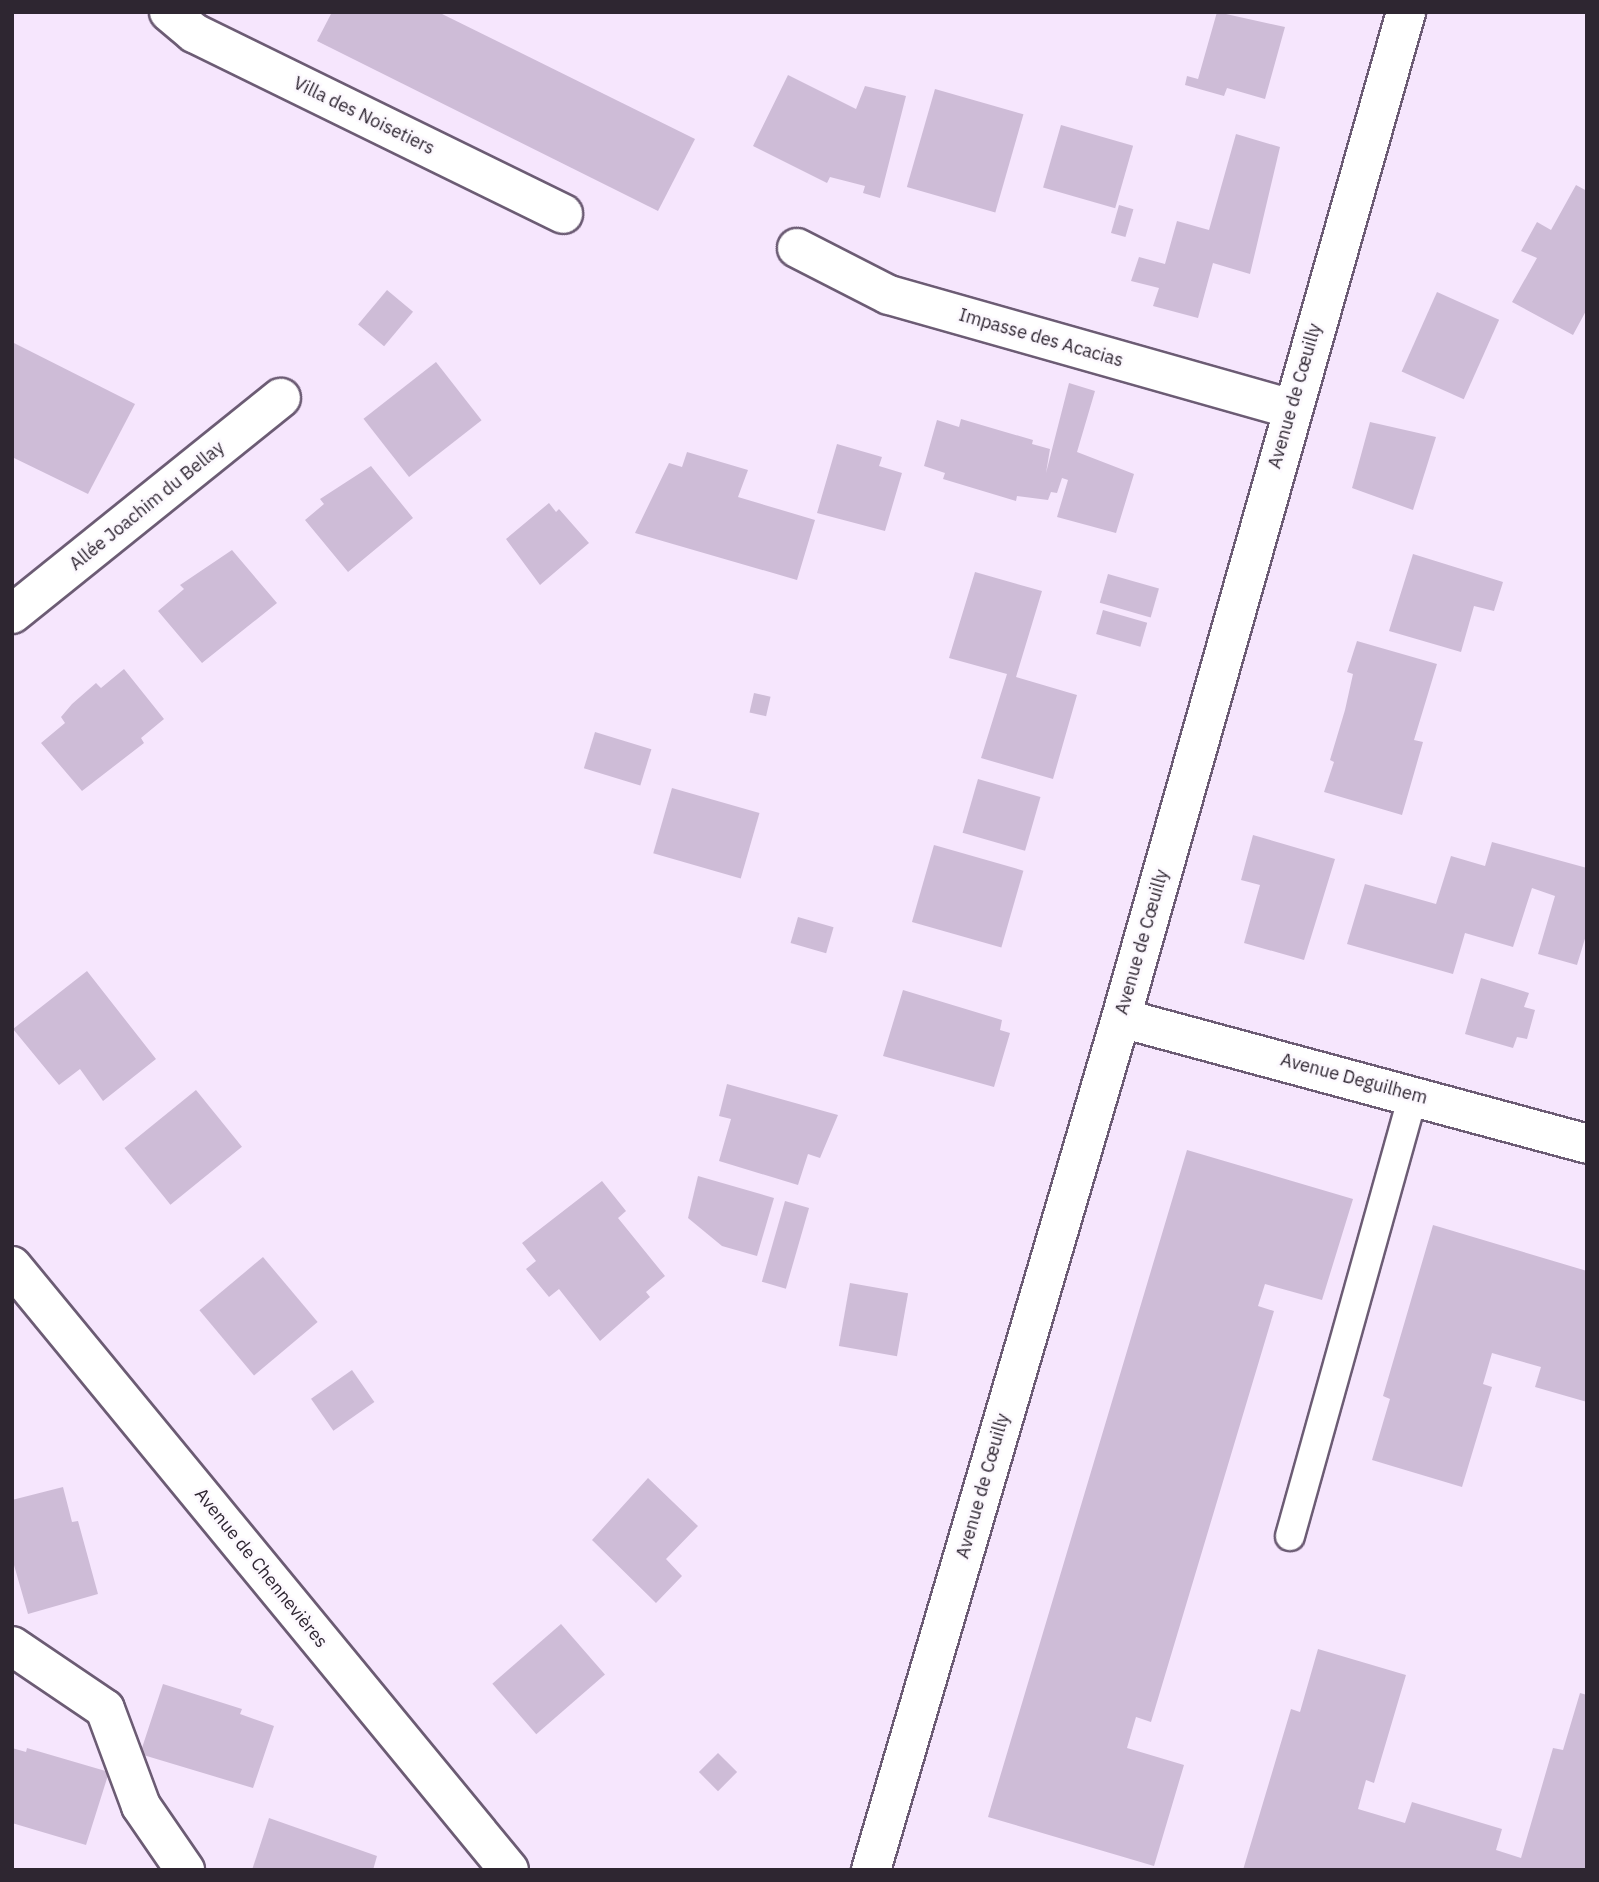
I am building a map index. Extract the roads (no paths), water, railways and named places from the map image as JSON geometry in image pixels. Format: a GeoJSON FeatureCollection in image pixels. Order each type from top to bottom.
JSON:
{"type":"FeatureCollection","features":[{"type":"Feature","properties":{"kind":"street","name":"Villa des Noisetiers"},"geometry":{"type":"LineString","coordinates":[[169,12],[194,33],[563,214]]}},
{"type":"Feature","properties":{"kind":"street","name":"Avenue de Cœuilly"},"geometry":{"type":"LineString","coordinates":[[871,1870],[1121,1018],[1406,12]]}},
{"type":"Feature","properties":{"kind":"street","name":"Impasse des Acacias"},"geometry":{"type":"LineString","coordinates":[[797,248],[888,295],[1292,409]]}},
{"type":"Feature","properties":{"kind":"street","name":"Allée Joachim du Bellay"},"geometry":{"type":"LineString","coordinates":[[12,614],[281,398]]}},
{"type":"Feature","properties":{"kind":"street","name":"Avenue Deguilhem"},"geometry":{"type":"LineString","coordinates":[[1121,1018],[1413,1094],[1587,1144]]}},
{"type":"Feature","properties":{"kind":"street","name":"Avenue de Chennevières"},"geometry":{"type":"LineString","coordinates":[[12,1266],[489,1862]]}},
{"type":"Feature","properties":{"kind":"street"},"geometry":{"type":"LineString","coordinates":[[12,1646],[105,1709],[141,1806],[185,1870]]}},
{"type":"Feature","properties":{"kind":"lane"},"geometry":{"type":"LineString","coordinates":[[1290,1536],[1413,1094]]}}]}
